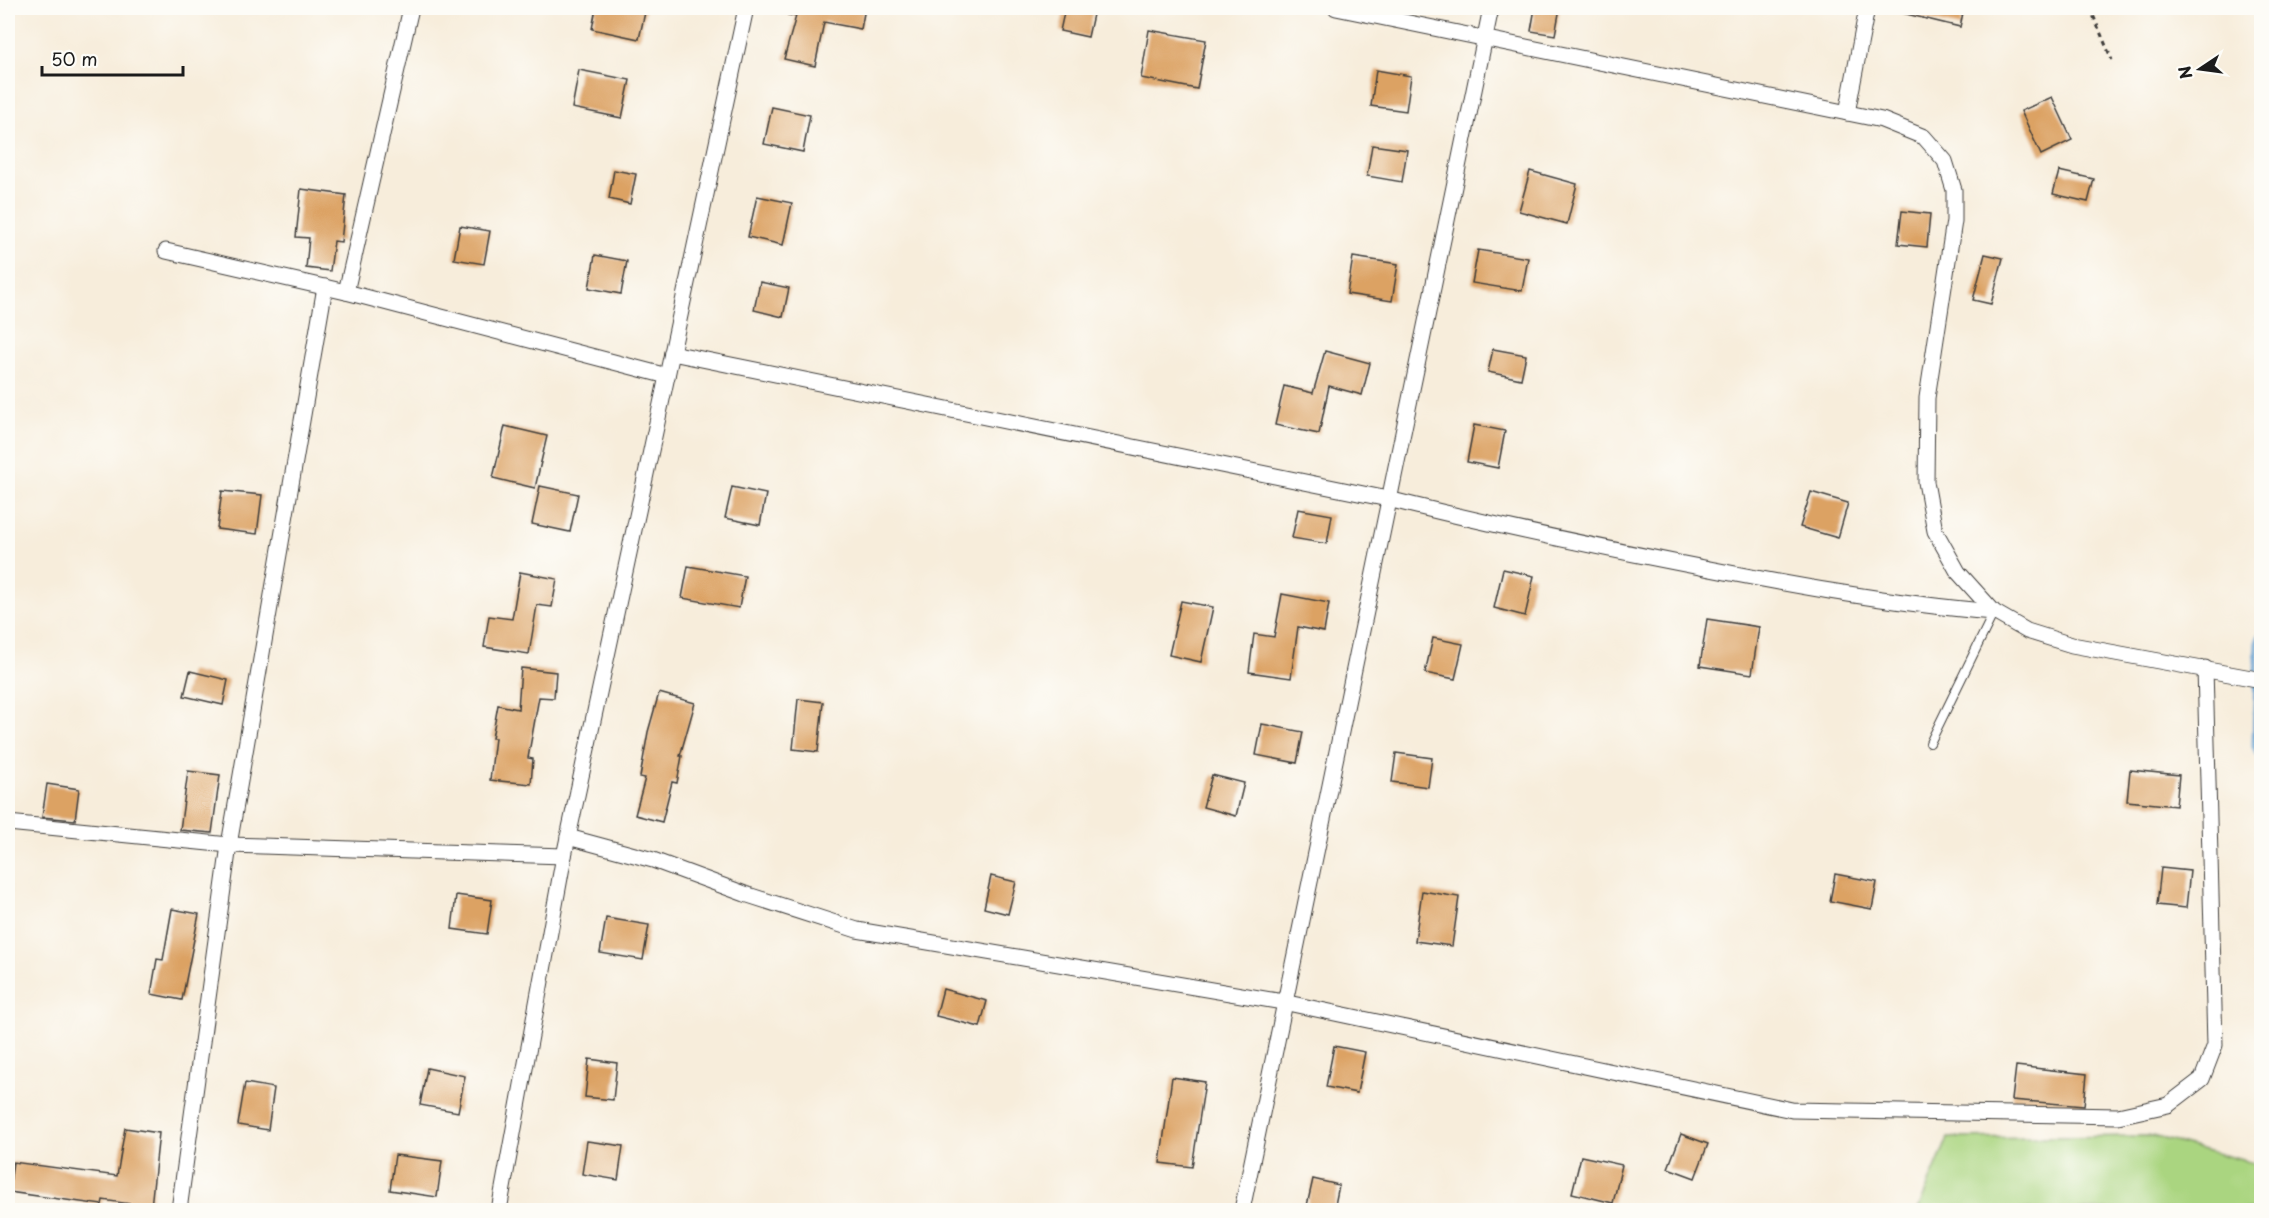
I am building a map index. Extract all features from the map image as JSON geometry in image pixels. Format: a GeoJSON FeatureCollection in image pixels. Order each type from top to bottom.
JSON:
{"type":"FeatureCollection","features":[{"type":"Feature","properties":{"kind":"street"},"geometry":{"type":"LineString","coordinates":[[346,292],[411,8]]}},
{"type":"Feature","properties":{"kind":"street"},"geometry":{"type":"LineString","coordinates":[[499,1210],[564,856],[746,8]]}},
{"type":"Feature","properties":{"kind":"street"},"geometry":{"type":"LineString","coordinates":[[1336,8],[1882,120],[1924,137],[1945,161],[1954,190],[1954,221],[1926,398],[1926,482],[1935,531],[1958,572],[1994,612],[2027,631],[2072,645],[2229,672],[2262,680]]}},
{"type":"Feature","properties":{"kind":"street"},"geometry":{"type":"LineString","coordinates":[[1242,1210],[1283,1002],[1491,8]]}},
{"type":"Feature","properties":{"kind":"street"},"geometry":{"type":"LineString","coordinates":[[1847,113],[1867,8]]}},
{"type":"Feature","properties":{"kind":"street"},"geometry":{"type":"LineString","coordinates":[[166,251],[346,292],[667,376]]}},
{"type":"Feature","properties":{"kind":"street"},"geometry":{"type":"LineString","coordinates":[[179,1210],[229,845],[325,287]]}},
{"type":"Feature","properties":{"kind":"street"},"geometry":{"type":"LineString","coordinates":[[672,353],[1388,499],[1495,526],[1808,589],[1892,603],[1994,612]]}},
{"type":"Feature","properties":{"kind":"street"},"geometry":{"type":"LineString","coordinates":[[568,837],[653,860],[745,894],[857,930],[1283,1002],[1792,1110],[2118,1116],[2168,1105],[2202,1079],[2215,1045],[2205,668]]}},
{"type":"Feature","properties":{"kind":"street"},"geometry":{"type":"LineString","coordinates":[[8,823],[229,845],[564,856]]}},
{"type":"Feature","properties":{"kind":"lane"},"geometry":{"type":"LineString","coordinates":[[1930,743],[1994,612]]}},
{"type":"Feature","properties":{"kind":"path"},"geometry":{"type":"LineString","coordinates":[[2090,8],[2112,60]]}},
{"type":"Feature","properties":{"kind":"green space"},"geometry":{"type":"Polygon","coordinates":[[[2153,1136],[2261,1165],[2261,1210],[1918,1210],[1948,1138],[2153,1136]]]}},
{"type":"Feature","properties":{"kind":"building"},"geometry":{"type":"Polygon","coordinates":[[[596,8],[646,8],[639,39],[592,29],[596,8]]]}},
{"type":"Feature","properties":{"kind":"building"},"geometry":{"type":"Polygon","coordinates":[[[788,8],[865,8],[861,29],[824,22],[815,66],[784,59],[796,16],[788,15],[788,8]]]}},
{"type":"Feature","properties":{"kind":"building"},"geometry":{"type":"Polygon","coordinates":[[[1065,8],[1094,10],[1088,37],[1060,31],[1065,8]]]}},
{"type":"Feature","properties":{"kind":"building"},"geometry":{"type":"Polygon","coordinates":[[[1535,8],[1560,8],[1555,35],[1531,31],[1535,8]]]}},
{"type":"Feature","properties":{"kind":"building"},"geometry":{"type":"Polygon","coordinates":[[[1903,8],[1964,8],[1960,27],[1902,13],[1903,8]]]}},
{"type":"Feature","properties":{"kind":"building"},"geometry":{"type":"Polygon","coordinates":[[[1149,30],[1206,40],[1197,89],[1141,78],[1149,30]]]}},
{"type":"Feature","properties":{"kind":"building"},"geometry":{"type":"Polygon","coordinates":[[[579,70],[630,80],[622,118],[572,108],[579,70]]]}},
{"type":"Feature","properties":{"kind":"building"},"geometry":{"type":"Polygon","coordinates":[[[1376,70],[1411,76],[1406,111],[1371,106],[1376,70]]]}},
{"type":"Feature","properties":{"kind":"building"},"geometry":{"type":"Polygon","coordinates":[[[2052,97],[2072,140],[2041,155],[2021,111],[2052,97]]]}},
{"type":"Feature","properties":{"kind":"building"},"geometry":{"type":"Polygon","coordinates":[[[772,107],[810,115],[803,152],[764,144],[772,107]]]}},
{"type":"Feature","properties":{"kind":"building"},"geometry":{"type":"Polygon","coordinates":[[[1372,145],[1407,150],[1402,182],[1367,176],[1372,145]]]}},
{"type":"Feature","properties":{"kind":"building"},"geometry":{"type":"Polygon","coordinates":[[[614,170],[636,174],[630,204],[609,199],[614,170]]]}},
{"type":"Feature","properties":{"kind":"building"},"geometry":{"type":"Polygon","coordinates":[[[1530,171],[1577,184],[1567,224],[1519,211],[1530,171]]]}},
{"type":"Feature","properties":{"kind":"building"},"geometry":{"type":"Polygon","coordinates":[[[2059,171],[2094,179],[2088,202],[2053,194],[2059,171]]]}},
{"type":"Feature","properties":{"kind":"building"},"geometry":{"type":"Polygon","coordinates":[[[301,189],[346,195],[341,242],[334,241],[330,271],[306,268],[309,238],[296,237],[301,189]]]}},
{"type":"Feature","properties":{"kind":"building"},"geometry":{"type":"Polygon","coordinates":[[[757,196],[792,203],[783,245],[748,237],[757,196]]]}},
{"type":"Feature","properties":{"kind":"building"},"geometry":{"type":"Polygon","coordinates":[[[1902,211],[1930,214],[1927,247],[1898,244],[1902,211]]]}},
{"type":"Feature","properties":{"kind":"building"},"geometry":{"type":"Polygon","coordinates":[[[460,226],[490,231],[484,264],[454,259],[460,226]]]}},
{"type":"Feature","properties":{"kind":"building"},"geometry":{"type":"Polygon","coordinates":[[[1478,250],[1528,258],[1522,291],[1472,283],[1478,250]]]}},
{"type":"Feature","properties":{"kind":"building"},"geometry":{"type":"Polygon","coordinates":[[[1985,254],[2003,258],[1991,304],[1973,300],[1985,254]]]}},
{"type":"Feature","properties":{"kind":"building"},"geometry":{"type":"Polygon","coordinates":[[[595,255],[627,261],[621,294],[589,288],[595,255]]]}},
{"type":"Feature","properties":{"kind":"building"},"geometry":{"type":"Polygon","coordinates":[[[1353,257],[1398,264],[1392,301],[1347,294],[1353,257]]]}},
{"type":"Feature","properties":{"kind":"building"},"geometry":{"type":"Polygon","coordinates":[[[760,282],[789,288],[783,317],[754,310],[760,282]]]}},
{"type":"Feature","properties":{"kind":"building"},"geometry":{"type":"Polygon","coordinates":[[[1493,349],[1526,355],[1521,379],[1488,372],[1493,349]]]}},
{"type":"Feature","properties":{"kind":"building"},"geometry":{"type":"Polygon","coordinates":[[[1325,351],[1370,363],[1362,395],[1329,386],[1319,434],[1275,425],[1284,386],[1313,393],[1325,351]]]}},
{"type":"Feature","properties":{"kind":"building"},"geometry":{"type":"Polygon","coordinates":[[[1474,425],[1505,431],[1498,468],[1467,462],[1474,425]]]}},
{"type":"Feature","properties":{"kind":"building"},"geometry":{"type":"Polygon","coordinates":[[[505,426],[547,436],[535,488],[493,478],[505,426]]]}},
{"type":"Feature","properties":{"kind":"building"},"geometry":{"type":"Polygon","coordinates":[[[540,486],[578,494],[570,532],[532,524],[540,486]]]}},
{"type":"Feature","properties":{"kind":"building"},"geometry":{"type":"Polygon","coordinates":[[[732,487],[766,494],[760,525],[725,518],[732,487]]]}},
{"type":"Feature","properties":{"kind":"building"},"geometry":{"type":"Polygon","coordinates":[[[222,491],[262,495],[257,534],[217,529],[222,491]]]}},
{"type":"Feature","properties":{"kind":"building"},"geometry":{"type":"Polygon","coordinates":[[[1811,492],[1848,503],[1838,538],[1800,527],[1811,492]]]}},
{"type":"Feature","properties":{"kind":"building"},"geometry":{"type":"Polygon","coordinates":[[[1298,509],[1332,515],[1327,544],[1292,538],[1298,509]]]}},
{"type":"Feature","properties":{"kind":"building"},"geometry":{"type":"Polygon","coordinates":[[[688,566],[745,576],[739,608],[682,598],[688,566]]]}},
{"type":"Feature","properties":{"kind":"building"},"geometry":{"type":"Polygon","coordinates":[[[1503,569],[1534,576],[1525,616],[1494,608],[1503,569]]]}},
{"type":"Feature","properties":{"kind":"building"},"geometry":{"type":"Polygon","coordinates":[[[520,572],[557,579],[552,607],[537,605],[529,654],[484,647],[489,616],[512,619],[520,572]]]}},
{"type":"Feature","properties":{"kind":"building"},"geometry":{"type":"Polygon","coordinates":[[[1282,594],[1329,603],[1324,632],[1298,627],[1291,678],[1249,672],[1254,634],[1274,637],[1282,594]]]}},
{"type":"Feature","properties":{"kind":"building"},"geometry":{"type":"Polygon","coordinates":[[[1181,601],[1213,607],[1201,662],[1169,655],[1181,601]]]}},
{"type":"Feature","properties":{"kind":"building"},"geometry":{"type":"Polygon","coordinates":[[[1707,619],[1759,627],[1752,674],[1700,666],[1707,619]]]}},
{"type":"Feature","properties":{"kind":"building"},"geometry":{"type":"Polygon","coordinates":[[[1433,638],[1463,644],[1455,679],[1425,673],[1433,638]]]}},
{"type":"Feature","properties":{"kind":"building"},"geometry":{"type":"Polygon","coordinates":[[[521,668],[556,672],[554,698],[539,697],[528,758],[533,759],[531,784],[490,780],[495,738],[492,738],[498,705],[518,709],[521,668]]]}},
{"type":"Feature","properties":{"kind":"building"},"geometry":{"type":"Polygon","coordinates":[[[190,671],[228,680],[223,705],[184,696],[190,671]]]}},
{"type":"Feature","properties":{"kind":"building"},"geometry":{"type":"Polygon","coordinates":[[[659,693],[695,703],[680,756],[682,756],[677,783],[672,782],[662,822],[635,815],[645,778],[640,777],[648,732],[659,693]]]}},
{"type":"Feature","properties":{"kind":"building"},"geometry":{"type":"Polygon","coordinates":[[[798,699],[823,702],[818,752],[793,749],[798,699]]]}},
{"type":"Feature","properties":{"kind":"building"},"geometry":{"type":"Polygon","coordinates":[[[1262,724],[1303,732],[1297,763],[1256,755],[1262,724]]]}},
{"type":"Feature","properties":{"kind":"building"},"geometry":{"type":"Polygon","coordinates":[[[1396,753],[1432,758],[1428,787],[1392,782],[1396,753]]]}},
{"type":"Feature","properties":{"kind":"building"},"geometry":{"type":"Polygon","coordinates":[[[2130,770],[2179,775],[2176,806],[2127,801],[2130,770]]]}},
{"type":"Feature","properties":{"kind":"building"},"geometry":{"type":"Polygon","coordinates":[[[188,771],[220,775],[212,833],[180,830],[188,771]]]}},
{"type":"Feature","properties":{"kind":"building"},"geometry":{"type":"Polygon","coordinates":[[[1212,775],[1244,783],[1236,816],[1203,807],[1212,775]]]}},
{"type":"Feature","properties":{"kind":"building"},"geometry":{"type":"Polygon","coordinates":[[[47,784],[79,789],[75,820],[42,817],[47,784]]]}},
{"type":"Feature","properties":{"kind":"building"},"geometry":{"type":"Polygon","coordinates":[[[2161,868],[2190,871],[2186,908],[2157,905],[2161,868]]]}},
{"type":"Feature","properties":{"kind":"building"},"geometry":{"type":"Polygon","coordinates":[[[1835,874],[1877,882],[1872,909],[1830,901],[1835,874]]]}},
{"type":"Feature","properties":{"kind":"building"},"geometry":{"type":"Polygon","coordinates":[[[991,876],[1016,882],[1008,914],[984,908],[991,876]]]}},
{"type":"Feature","properties":{"kind":"building"},"geometry":{"type":"Polygon","coordinates":[[[1422,891],[1459,897],[1452,946],[1415,941],[1422,891]]]}},
{"type":"Feature","properties":{"kind":"building"},"geometry":{"type":"Polygon","coordinates":[[[456,895],[492,900],[487,934],[452,929],[456,895]]]}},
{"type":"Feature","properties":{"kind":"building"},"geometry":{"type":"Polygon","coordinates":[[[172,909],[199,914],[182,1000],[151,994],[157,959],[163,960],[172,909]]]}},
{"type":"Feature","properties":{"kind":"building"},"geometry":{"type":"Polygon","coordinates":[[[606,918],[649,925],[643,960],[600,953],[606,918]]]}},
{"type":"Feature","properties":{"kind":"building"},"geometry":{"type":"Polygon","coordinates":[[[943,989],[987,1001],[980,1027],[936,1016],[943,989]]]}},
{"type":"Feature","properties":{"kind":"building"},"geometry":{"type":"Polygon","coordinates":[[[1334,1046],[1365,1052],[1357,1093],[1326,1087],[1334,1046]]]}},
{"type":"Feature","properties":{"kind":"building"},"geometry":{"type":"Polygon","coordinates":[[[589,1059],[617,1063],[613,1100],[585,1097],[589,1059]]]}},
{"type":"Feature","properties":{"kind":"building"},"geometry":{"type":"Polygon","coordinates":[[[2016,1066],[2087,1074],[2084,1106],[2012,1100],[2016,1066]]]}},
{"type":"Feature","properties":{"kind":"building"},"geometry":{"type":"Polygon","coordinates":[[[427,1068],[465,1076],[458,1112],[420,1105],[427,1068]]]}},
{"type":"Feature","properties":{"kind":"building"},"geometry":{"type":"Polygon","coordinates":[[[1172,1077],[1205,1082],[1192,1167],[1160,1163],[1172,1077]]]}},
{"type":"Feature","properties":{"kind":"building"},"geometry":{"type":"Polygon","coordinates":[[[245,1083],[274,1088],[268,1130],[238,1125],[245,1083]]]}},
{"type":"Feature","properties":{"kind":"building"},"geometry":{"type":"Polygon","coordinates":[[[125,1128],[159,1133],[151,1207],[103,1200],[102,1205],[9,1192],[13,1162],[117,1176],[125,1128]]]}},
{"type":"Feature","properties":{"kind":"building"},"geometry":{"type":"Polygon","coordinates":[[[1681,1134],[1708,1144],[1695,1178],[1668,1168],[1681,1134]]]}},
{"type":"Feature","properties":{"kind":"building"},"geometry":{"type":"Polygon","coordinates":[[[587,1141],[623,1146],[618,1180],[582,1174],[587,1141]]]}},
{"type":"Feature","properties":{"kind":"building"},"geometry":{"type":"Polygon","coordinates":[[[395,1155],[442,1161],[437,1197],[390,1190],[395,1155]]]}},
{"type":"Feature","properties":{"kind":"building"},"geometry":{"type":"Polygon","coordinates":[[[1581,1156],[1622,1165],[1613,1203],[1572,1193],[1581,1156]]]}},
{"type":"Feature","properties":{"kind":"building"},"geometry":{"type":"Polygon","coordinates":[[[1313,1179],[1339,1185],[1334,1210],[1306,1210],[1313,1179]]]}},
{"type":"Feature","properties":{"kind":"waterway"},"geometry":{"type":"LineString","coordinates":[[2262,631],[2257,642],[2254,747],[2262,760]]}}]}
